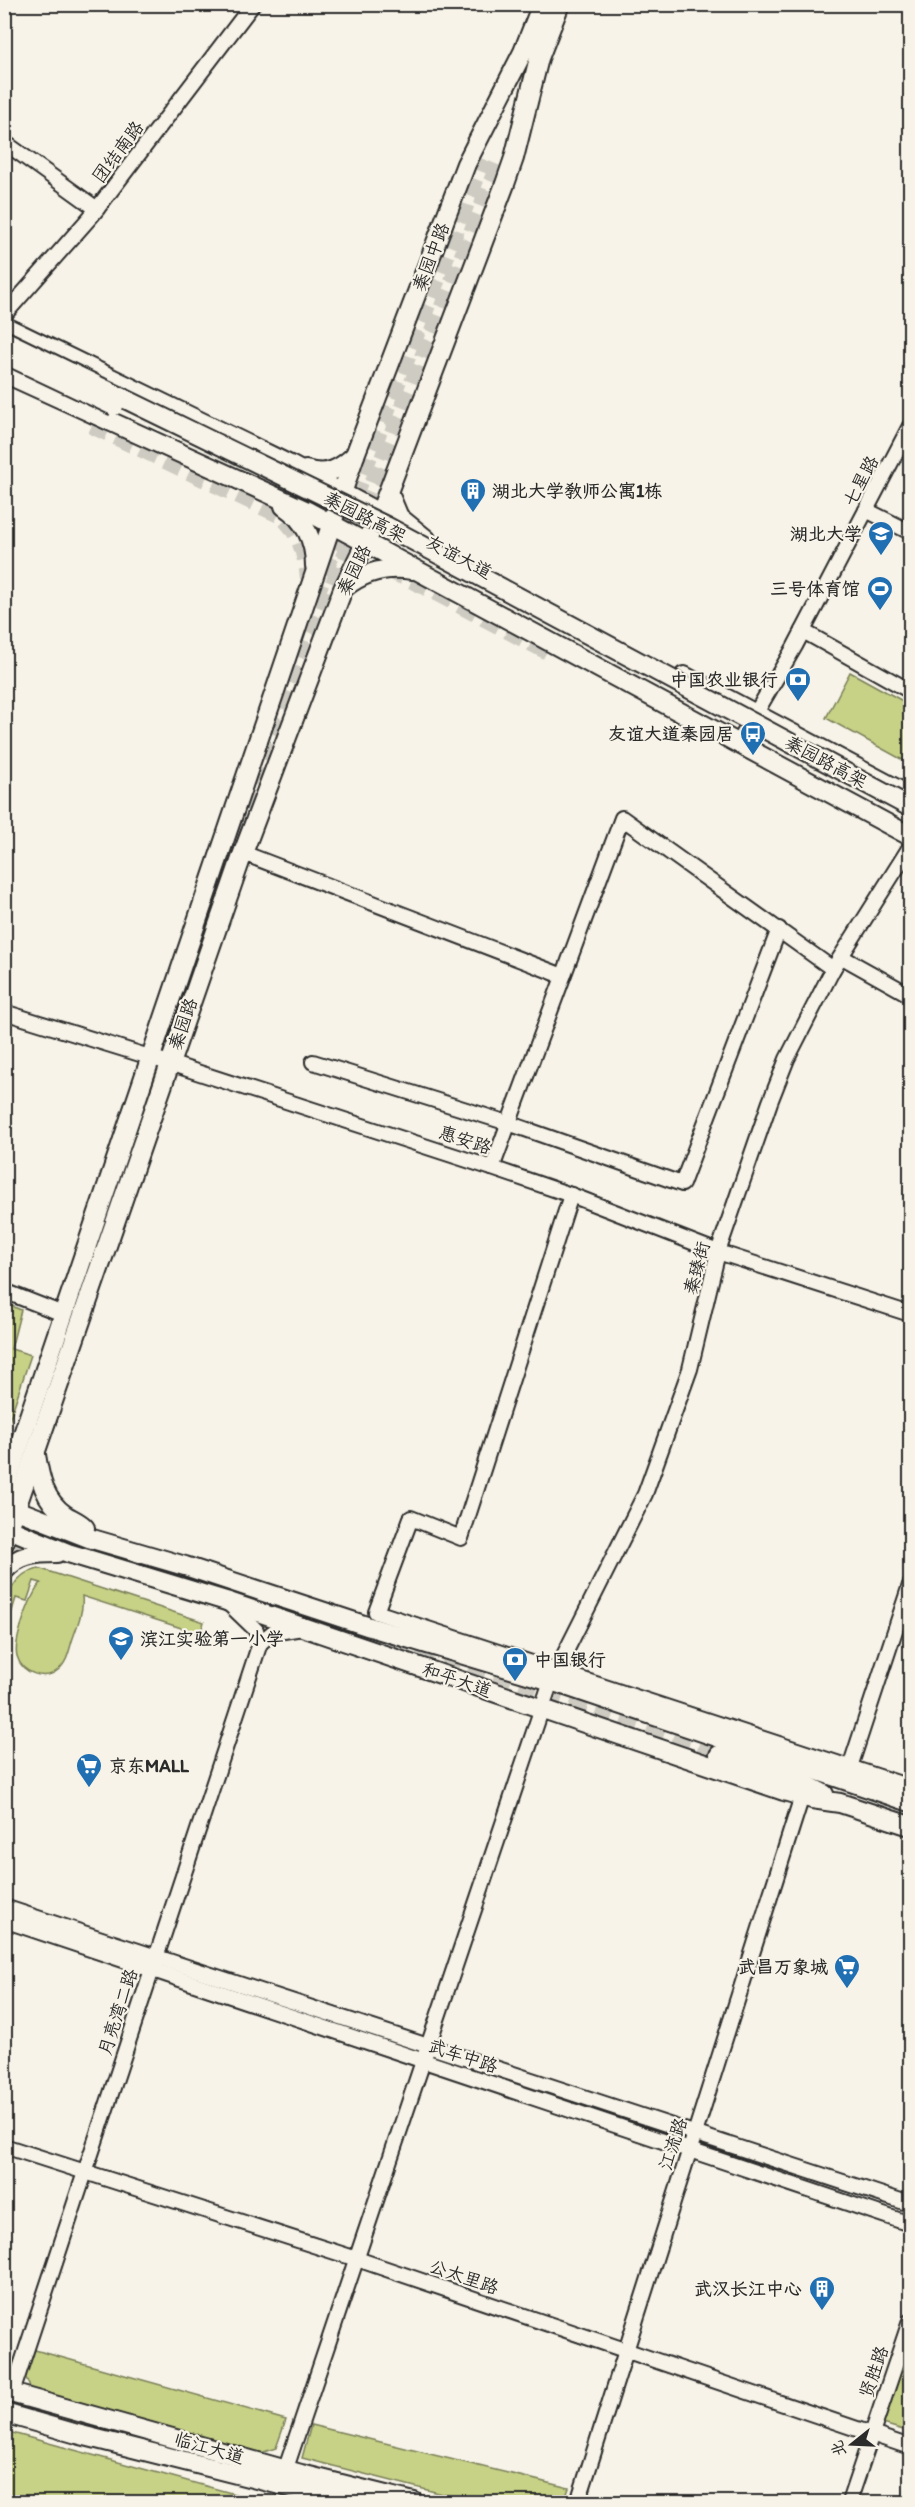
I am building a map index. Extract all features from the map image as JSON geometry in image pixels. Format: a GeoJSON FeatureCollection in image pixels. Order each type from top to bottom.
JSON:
{"type":"FeatureCollection","features":[{"type":"Feature","properties":{"kind":"main road","name":"秦园中路"},"geometry":{"type":"LineString","coordinates":[[380,513],[506,184],[514,158],[542,4]]}},
{"type":"Feature","properties":{"kind":"main road","name":"秦园中路"},"geometry":{"type":"LineString","coordinates":[[333,520],[355,455],[466,165],[560,4]]}},
{"type":"Feature","properties":{"kind":"main road"},"geometry":{"type":"LineString","coordinates":[[492,159],[531,56]]}},
{"type":"Feature","properties":{"kind":"main road","name":"友谊大道"},"geometry":{"type":"LineString","coordinates":[[4,326],[290,465],[910,796]]}},
{"type":"Feature","properties":{"kind":"main road","name":"秦园路高架"},"geometry":{"type":"LineString","coordinates":[[4,340],[386,526],[910,807]]}},
{"type":"Feature","properties":{"kind":"main road","name":"秦园路高架"},"geometry":{"type":"LineString","coordinates":[[4,354],[421,557],[910,820]]}},
{"type":"Feature","properties":{"kind":"main road"},"geometry":{"type":"LineString","coordinates":[[4,373],[34,395],[92,425]]}},
{"type":"Feature","properties":{"kind":"main road","name":"友谊大道"},"geometry":{"type":"LineString","coordinates":[[4,373],[333,520],[367,543],[910,836]]}},
{"type":"Feature","properties":{"kind":"main road"},"geometry":{"type":"LineString","coordinates":[[290,465],[317,473],[334,471],[355,455]]}},
{"type":"Feature","properties":{"kind":"main road"},"geometry":{"type":"LineString","coordinates":[[222,471],[292,511],[305,525],[314,548],[315,577]]}},
{"type":"Feature","properties":{"kind":"main road"},"geometry":{"type":"LineString","coordinates":[[392,481],[391,499],[399,517],[426,539]]}},
{"type":"Feature","properties":{"kind":"main road","name":"秦园路"},"geometry":{"type":"LineString","coordinates":[[6,1533],[11,1507],[36,1454],[169,1062],[243,853],[344,589],[380,513]]}},
{"type":"Feature","properties":{"kind":"main road","name":"秦园路"},"geometry":{"type":"LineString","coordinates":[[4,1490],[333,520]]}},
{"type":"Feature","properties":{"kind":"main road"},"geometry":{"type":"LineString","coordinates":[[344,589],[364,576],[387,568],[410,570],[431,577]]}},
{"type":"Feature","properties":{"kind":"main road"},"geometry":{"type":"LineString","coordinates":[[633,695],[678,710]]}},
{"type":"Feature","properties":{"kind":"main road"},"geometry":{"type":"LineString","coordinates":[[4,1460],[21,1422],[28,1416]]}},
{"type":"Feature","properties":{"kind":"main road"},"geometry":{"type":"LineString","coordinates":[[36,1454],[41,1483],[50,1500],[84,1526],[89,1538]]}},
{"type":"Feature","properties":{"kind":"main road","name":"和平大道"},"geometry":{"type":"LineString","coordinates":[[11,1507],[89,1538],[185,1566],[370,1627],[553,1676],[910,1802]]}},
{"type":"Feature","properties":{"kind":"main road","name":"和平大道"},"geometry":{"type":"LineString","coordinates":[[6,1533],[226,1601],[802,1796],[840,1803],[910,1826]]}},
{"type":"Feature","properties":{"kind":"main road"},"geometry":{"type":"LineString","coordinates":[[4,1571],[18,1559],[29,1554],[68,1553]]}},
{"type":"Feature","properties":{"kind":"main road"},"geometry":{"type":"LineString","coordinates":[[719,1755],[795,1779],[840,1803]]}},
{"type":"Feature","properties":{"kind":"main road","name":"临江大道"},"geometry":{"type":"LineString","coordinates":[[8,2392],[283,2477],[348,2502]]}},
{"type":"Feature","properties":{"kind":"main road","name":"临江大道"},"geometry":{"type":"LineString","coordinates":[[4,2413],[77,2434],[414,2502]]}},
{"type":"Feature","properties":{"kind":"street","name":"团结南路"},"geometry":{"type":"LineString","coordinates":[[4,315],[97,209],[253,4]]}},
{"type":"Feature","properties":{"kind":"street"},"geometry":{"type":"LineString","coordinates":[[4,142],[97,209]]}},
{"type":"Feature","properties":{"kind":"street","name":"七星路"},"geometry":{"type":"LineString","coordinates":[[739,742],[803,631],[910,426]]}},
{"type":"Feature","properties":{"kind":"street"},"geometry":{"type":"LineString","coordinates":[[866,510],[910,532]]}},
{"type":"Feature","properties":{"kind":"street"},"geometry":{"type":"LineString","coordinates":[[803,631],[910,691]]}},
{"type":"Feature","properties":{"kind":"street"},"geometry":{"type":"LineString","coordinates":[[492,1167],[622,818],[833,969]]}},
{"type":"Feature","properties":{"kind":"street","name":"秦臻街"},"geometry":{"type":"LineString","coordinates":[[283,2477],[541,1708],[553,1676],[655,1471],[690,1369],[718,1252],[779,1079],[800,1031],[833,969],[910,847]]}},
{"type":"Feature","properties":{"kind":"street"},"geometry":{"type":"LineString","coordinates":[[243,853],[563,976]]}},
{"type":"Feature","properties":{"kind":"street"},"geometry":{"type":"LineString","coordinates":[[313,1062],[508,1123],[682,1184],[778,930]]}},
{"type":"Feature","properties":{"kind":"street"},"geometry":{"type":"LineString","coordinates":[[842,957],[910,995]]}},
{"type":"Feature","properties":{"kind":"street","name":"惠安路"},"geometry":{"type":"LineString","coordinates":[[4,1012],[169,1062],[492,1167],[718,1252],[910,1314]]}},
{"type":"Feature","properties":{"kind":"street"},"geometry":{"type":"LineString","coordinates":[[571,1195],[461,1538],[411,1518],[376,1612],[553,1676],[910,1787]]}},
{"type":"Feature","properties":{"kind":"street"},"geometry":{"type":"LineString","coordinates":[[4,1291],[63,1314]]}},
{"type":"Feature","properties":{"kind":"street"},"geometry":{"type":"LineString","coordinates":[[850,1767],[910,1584]]}},
{"type":"Feature","properties":{"kind":"street"},"geometry":{"type":"LineString","coordinates":[[226,1601],[256,1630],[260,1642],[272,1634],[303,1628]]}},
{"type":"Feature","properties":{"kind":"street","name":"月亮湾二路"},"geometry":{"type":"LineString","coordinates":[[8,2392],[85,2172],[260,1642]]}},
{"type":"Feature","properties":{"kind":"street","name":"江流路"},"geometry":{"type":"LineString","coordinates":[[578,2502],[802,1796]]}},
{"type":"Feature","properties":{"kind":"street","name":"武车中路"},"geometry":{"type":"LineString","coordinates":[[4,1908],[423,2062],[910,2224]]}},
{"type":"Feature","properties":{"kind":"street","name":"武车中路"},"geometry":{"type":"LineString","coordinates":[[4,1920],[428,2046],[910,2204]]}},
{"type":"Feature","properties":{"kind":"street","name":"公太里路"},"geometry":{"type":"LineString","coordinates":[[4,2146],[357,2259],[910,2447]]}},
{"type":"Feature","properties":{"kind":"street","name":"贤胜路"},"geometry":{"type":"LineString","coordinates":[[849,2502],[910,2321]]}},
{"type":"Feature","properties":{"kind":"green space"},"geometry":{"type":"Polygon","coordinates":[[[850,672],[910,705],[910,764],[826,718],[850,672]]]}},
{"type":"Feature","properties":{"kind":"green space"},"geometry":{"type":"Polygon","coordinates":[[[5,1303],[21,1310],[11,1349],[31,1355],[5,1433],[5,1303]]]}},
{"type":"Feature","properties":{"kind":"green space"},"geometry":{"type":"Polygon","coordinates":[[[38,1568],[204,1622],[200,1634],[82,1596],[80,1618],[64,1664],[47,1675],[34,1674],[20,1662],[16,1649],[24,1618],[32,1597],[41,1583],[34,1581],[27,1601],[16,1598],[9,1621],[5,1619],[5,1611],[9,1595],[17,1581],[23,1575],[38,1568]]]}},
{"type":"Feature","properties":{"kind":"green space"},"geometry":{"type":"Polygon","coordinates":[[[910,2345],[910,2432],[883,2424],[910,2345]]]}},
{"type":"Feature","properties":{"kind":"green space"},"geometry":{"type":"Polygon","coordinates":[[[35,2350],[286,2420],[276,2448],[261,2453],[32,2391],[23,2373],[27,2354],[35,2350]]]}},
{"type":"Feature","properties":{"kind":"green space"},"geometry":{"type":"Polygon","coordinates":[[[311,2425],[569,2488],[564,2502],[474,2502],[302,2458],[311,2425]]]}},
{"type":"Feature","properties":{"kind":"green space"},"geometry":{"type":"Polygon","coordinates":[[[5,2431],[264,2502],[5,2502],[5,2431]]]}},
{"type":"Feature","properties":{"kind":"tunnel"},"geometry":{"type":"LineString","coordinates":[[314,599],[483,159]]}},
{"type":"Feature","properties":{"kind":"tunnel"},"geometry":{"type":"LineString","coordinates":[[240,837],[330,593],[501,159]]}},
{"type":"Feature","properties":{"kind":"tunnel"},"geometry":{"type":"LineString","coordinates":[[92,425],[281,515],[293,528],[301,544],[309,578]]}},
{"type":"Feature","properties":{"kind":"tunnel"},"geometry":{"type":"LineString","coordinates":[[387,569],[417,582],[555,655]]}},
{"type":"Feature","properties":{"kind":"tunnel"},"geometry":{"type":"LineString","coordinates":[[133,1136],[218,899]]}},
{"type":"Feature","properties":{"kind":"tunnel"},"geometry":{"type":"LineString","coordinates":[[4,1553],[40,1541],[77,1542],[719,1755]]}},
{"type":"Feature","properties":{"kind":"place","name":"湖北大学教师公寓1栋"},"geometry":{"type":"Point","coordinates":[473,514]}},
{"type":"Feature","properties":{"kind":"place","name":"湖北大学"},"geometry":{"type":"Point","coordinates":[881,557]}},
{"type":"Feature","properties":{"kind":"place","name":"三号体育馆"},"geometry":{"type":"Point","coordinates":[880,612]}},
{"type":"Feature","properties":{"kind":"place","name":"中国农业银行"},"geometry":{"type":"Point","coordinates":[798,703]}},
{"type":"Feature","properties":{"kind":"place","name":"友谊大道秦园居"},"geometry":{"type":"Point","coordinates":[753,757]}},
{"type":"Feature","properties":{"kind":"place","name":"滨江实验第一小学"},"geometry":{"type":"Point","coordinates":[121,1662]}},
{"type":"Feature","properties":{"kind":"place","name":"中国银行"},"geometry":{"type":"Point","coordinates":[515,1683]}},
{"type":"Feature","properties":{"kind":"place","name":"京东MALL"},"geometry":{"type":"Point","coordinates":[89,1789]}},
{"type":"Feature","properties":{"kind":"place","name":"武昌万象城"},"geometry":{"type":"Point","coordinates":[847,1990]}},
{"type":"Feature","properties":{"kind":"place","name":"武汉长江中心"},"geometry":{"type":"Point","coordinates":[822,2312]}}]}
